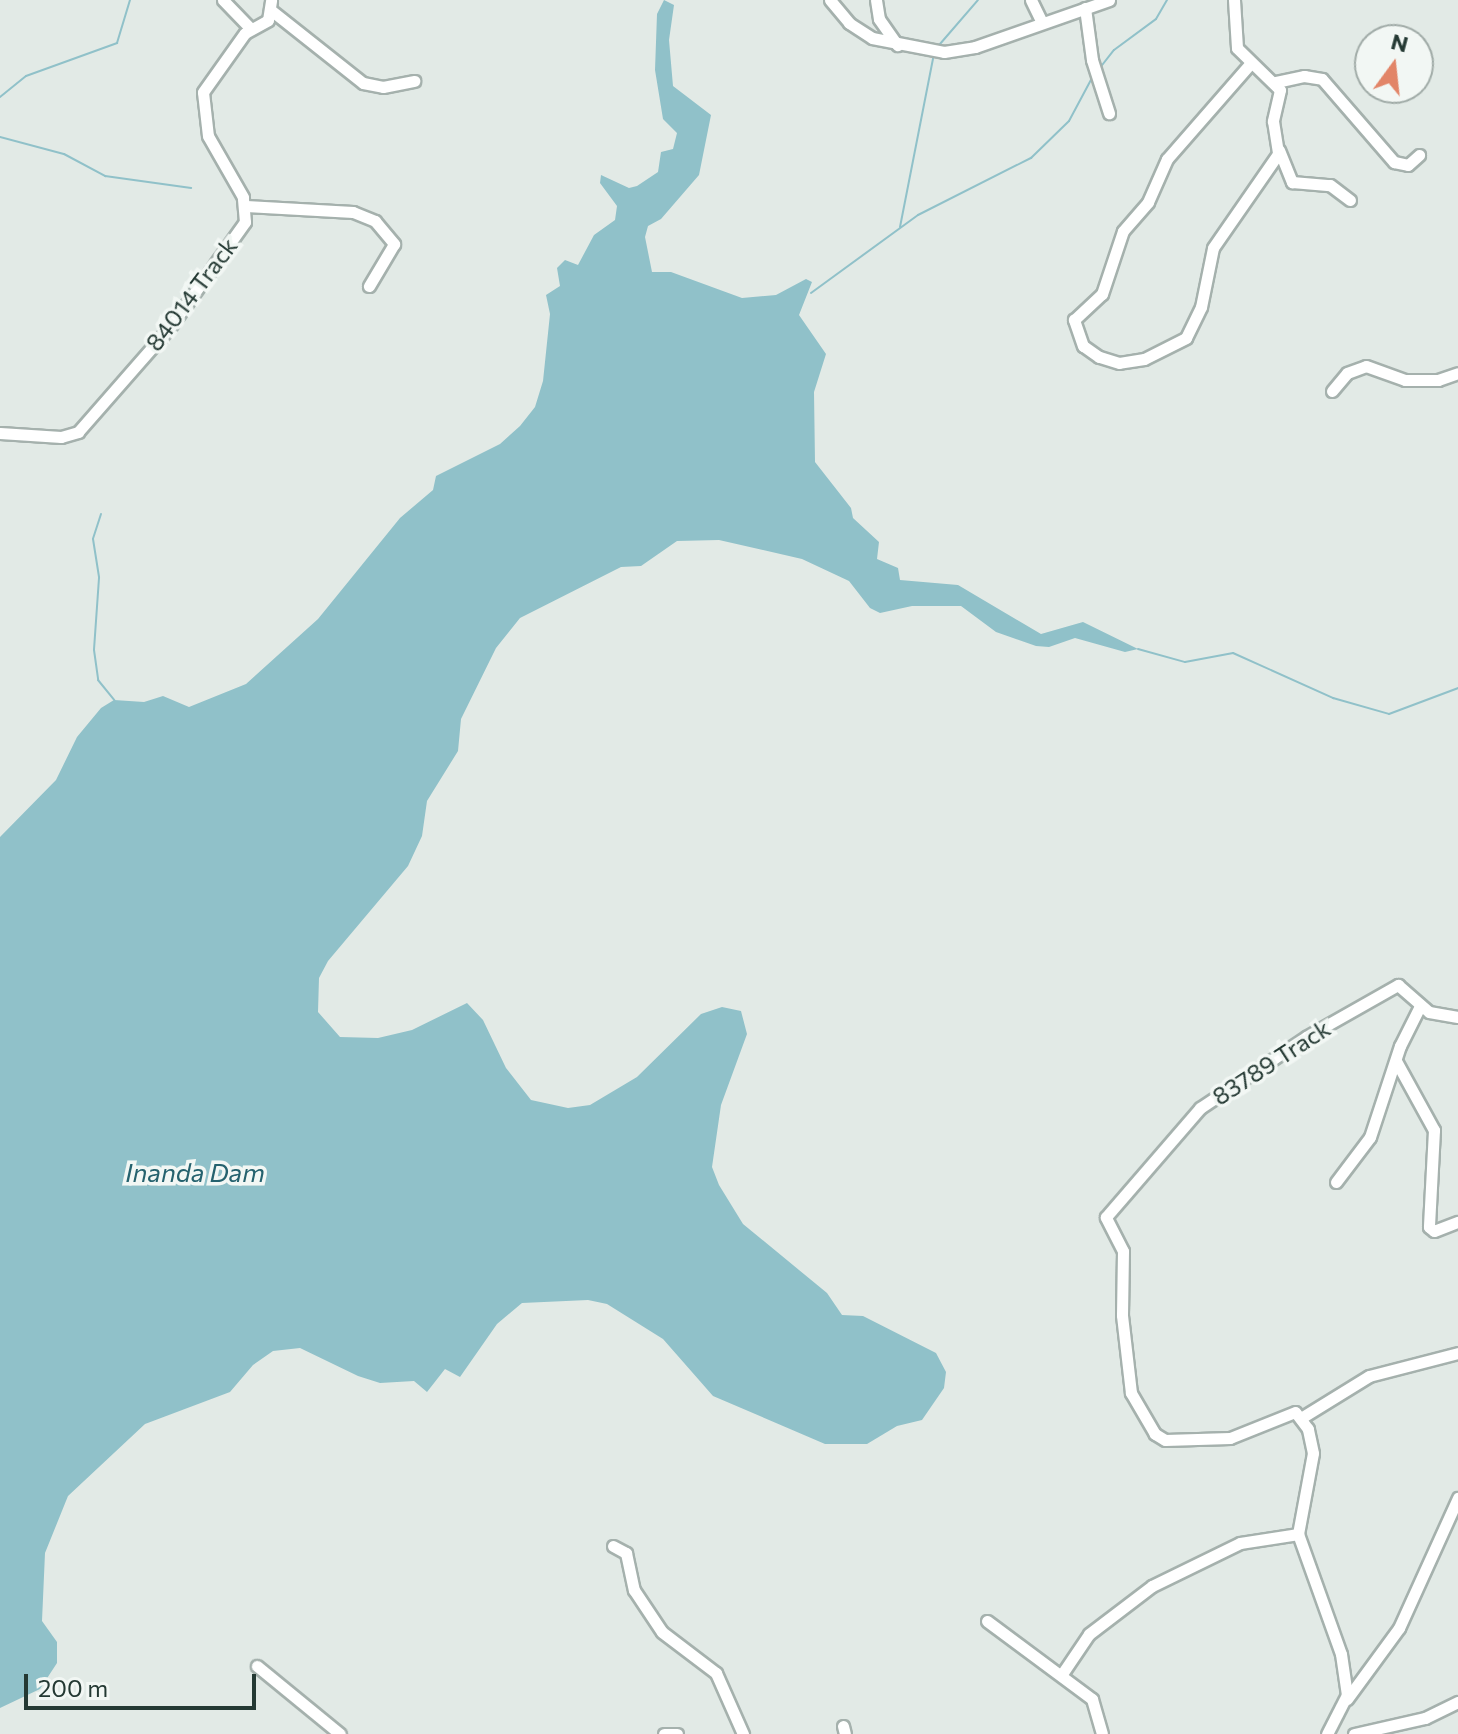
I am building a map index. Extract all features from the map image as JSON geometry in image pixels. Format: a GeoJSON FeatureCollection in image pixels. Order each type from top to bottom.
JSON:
{"type":"FeatureCollection","features":[{"type":"Feature","properties":{"kind":"street"},"geometry":{"type":"LineString","coordinates":[[223,0],[251,29]]}},
{"type":"Feature","properties":{"kind":"street"},"geometry":{"type":"LineString","coordinates":[[830,0],[863,33],[897,45],[954,52],[1109,0]]}},
{"type":"Feature","properties":{"kind":"street"},"geometry":{"type":"LineString","coordinates":[[876,0],[879,19],[897,45]]}},
{"type":"Feature","properties":{"kind":"street"},"geometry":{"type":"LineString","coordinates":[[1031,0],[1042,23]]}},
{"type":"Feature","properties":{"kind":"street"},"geometry":{"type":"LineString","coordinates":[[1234,0],[1234,40],[1250,64],[1276,82],[1280,95],[1273,121],[1279,150],[1295,184],[1330,185],[1350,200]]}},
{"type":"Feature","properties":{"kind":"street"},"geometry":{"type":"LineString","coordinates":[[369,286],[394,244],[375,221],[353,212],[339,215],[299,205],[246,206],[213,149],[202,102],[209,77],[251,29],[265,23],[271,5],[363,83],[383,87],[414,81]]}},
{"type":"Feature","properties":{"kind":"street"},"geometry":{"type":"LineString","coordinates":[[1085,8],[1092,60],[1109,113]]}},
{"type":"Feature","properties":{"kind":"street"},"geometry":{"type":"LineString","coordinates":[[1250,64],[1167,159],[1148,202],[1123,231],[1102,294],[1074,320],[1083,346],[1099,357],[1129,363],[1186,338],[1201,307],[1213,248],[1279,150]]}},
{"type":"Feature","properties":{"kind":"street"},"geometry":{"type":"LineString","coordinates":[[1276,82],[1304,76],[1322,79],[1394,162],[1408,165],[1419,155]]}},
{"type":"Feature","properties":{"kind":"street","name":"84014 Track"},"geometry":{"type":"LineString","coordinates":[[0,433],[61,437],[83,427],[176,318],[197,282],[245,222],[246,206]]}},
{"type":"Feature","properties":{"kind":"street"},"geometry":{"type":"LineString","coordinates":[[1332,391],[1347,373],[1366,366],[1405,380],[1438,380],[1458,373]]}},
{"type":"Feature","properties":{"kind":"street","name":"83789 Track"},"geometry":{"type":"LineString","coordinates":[[1301,1418],[1292,1412],[1222,1439],[1186,1435],[1165,1440],[1155,1434],[1137,1406],[1129,1381],[1122,1315],[1123,1257],[1106,1219],[1110,1209],[1200,1108],[1273,1056],[1398,985],[1420,1006],[1458,1017]]}},
{"type":"Feature","properties":{"kind":"street"},"geometry":{"type":"LineString","coordinates":[[1336,1182],[1370,1137],[1396,1061],[1420,1006]]}},
{"type":"Feature","properties":{"kind":"street"},"geometry":{"type":"LineString","coordinates":[[1396,1061],[1434,1130],[1429,1227],[1434,1231],[1458,1222]]}},
{"type":"Feature","properties":{"kind":"street"},"geometry":{"type":"LineString","coordinates":[[1341,1710],[1347,1695],[1341,1654],[1298,1534],[1313,1446],[1301,1418],[1369,1376],[1458,1353]]}},
{"type":"Feature","properties":{"kind":"street"},"geometry":{"type":"LineString","coordinates":[[1327,1734],[1399,1628],[1458,1498]]}},
{"type":"Feature","properties":{"kind":"street"},"geometry":{"type":"LineString","coordinates":[[1062,1674],[1089,1634],[1152,1586],[1240,1543],[1273,1534],[1298,1534]]}},
{"type":"Feature","properties":{"kind":"street"},"geometry":{"type":"LineString","coordinates":[[613,1546],[626,1553],[634,1590],[662,1632],[716,1673],[743,1734]]}},
{"type":"Feature","properties":{"kind":"street"},"geometry":{"type":"LineString","coordinates":[[987,1621],[1015,1646],[1062,1674],[1092,1699],[1102,1734]]}},
{"type":"Feature","properties":{"kind":"street"},"geometry":{"type":"LineString","coordinates":[[257,1666],[340,1734]]}},
{"type":"Feature","properties":{"kind":"street"},"geometry":{"type":"LineString","coordinates":[[1354,1734],[1425,1718],[1458,1702]]}},
{"type":"Feature","properties":{"kind":"street"},"geometry":{"type":"LineString","coordinates":[[664,1734],[677,1734]]}},
{"type":"Feature","properties":{"kind":"water","name":"Inanda Dam"},"geometry":{"type":"Polygon","coordinates":[[[664,0],[674,5],[669,40],[673,86],[711,115],[699,175],[661,219],[648,226],[645,237],[652,272],[671,272],[742,298],[776,295],[806,279],[812,282],[799,315],[826,354],[814,392],[815,462],[851,508],[853,518],[879,542],[877,559],[898,568],[900,580],[958,585],[1041,634],[1083,622],[1138,649],[1125,652],[1075,638],[1049,647],[1036,646],[996,632],[961,606],[912,606],[880,613],[870,608],[849,581],[802,559],[719,540],[677,541],[641,566],[621,567],[520,618],[496,648],[461,719],[458,751],[427,801],[422,836],[408,866],[328,961],[319,978],[318,1012],[340,1037],[378,1038],[412,1030],[467,1003],[483,1020],[506,1068],[531,1100],[568,1108],[590,1105],[637,1077],[701,1014],[722,1007],[741,1011],[747,1034],[721,1105],[712,1167],[719,1185],[743,1224],[827,1293],[842,1315],[863,1316],[936,1353],[946,1372],[944,1388],[922,1420],[897,1426],[867,1444],[825,1444],[713,1396],[663,1339],[607,1304],[588,1300],[522,1303],[497,1324],[460,1377],[445,1369],[427,1392],[414,1381],[380,1383],[358,1376],[300,1348],[273,1351],[253,1365],[230,1392],[145,1424],[68,1496],[45,1553],[42,1621],[57,1642],[57,1663],[40,1689],[0,1708],[0,837],[56,780],[77,737],[101,708],[114,700],[144,702],[163,696],[189,707],[246,684],[318,619],[400,518],[433,490],[436,476],[500,444],[520,426],[535,407],[543,381],[550,314],[546,295],[560,286],[557,268],[565,260],[578,265],[594,235],[615,220],[617,206],[600,183],[601,175],[629,188],[637,186],[658,172],[661,152],[673,149],[677,133],[663,119],[655,70],[657,14],[664,0]]]}},
{"type":"Feature","properties":{"kind":"waterway"},"geometry":{"type":"LineString","coordinates":[[0,97],[26,76],[117,43],[130,0]]}},
{"type":"Feature","properties":{"kind":"waterway"},"geometry":{"type":"LineString","coordinates":[[940,44],[978,0]]}},
{"type":"Feature","properties":{"kind":"waterway"},"geometry":{"type":"LineString","coordinates":[[1099,69],[1114,50],[1156,19],[1167,0]]}},
{"type":"Feature","properties":{"kind":"waterway"},"geometry":{"type":"LineString","coordinates":[[900,227],[934,53]]}},
{"type":"Feature","properties":{"kind":"waterway"},"geometry":{"type":"LineString","coordinates":[[811,293],[918,215],[1031,158],[1069,121],[1092,78]]}},
{"type":"Feature","properties":{"kind":"waterway"},"geometry":{"type":"LineString","coordinates":[[0,137],[64,154],[105,176],[191,188]]}},
{"type":"Feature","properties":{"kind":"waterway"},"geometry":{"type":"LineString","coordinates":[[101,514],[93,539],[99,578],[94,650],[98,680],[114,700]]}},
{"type":"Feature","properties":{"kind":"waterway"},"geometry":{"type":"LineString","coordinates":[[1138,649],[1185,662],[1233,653],[1333,698],[1389,714],[1458,688]]}}]}
